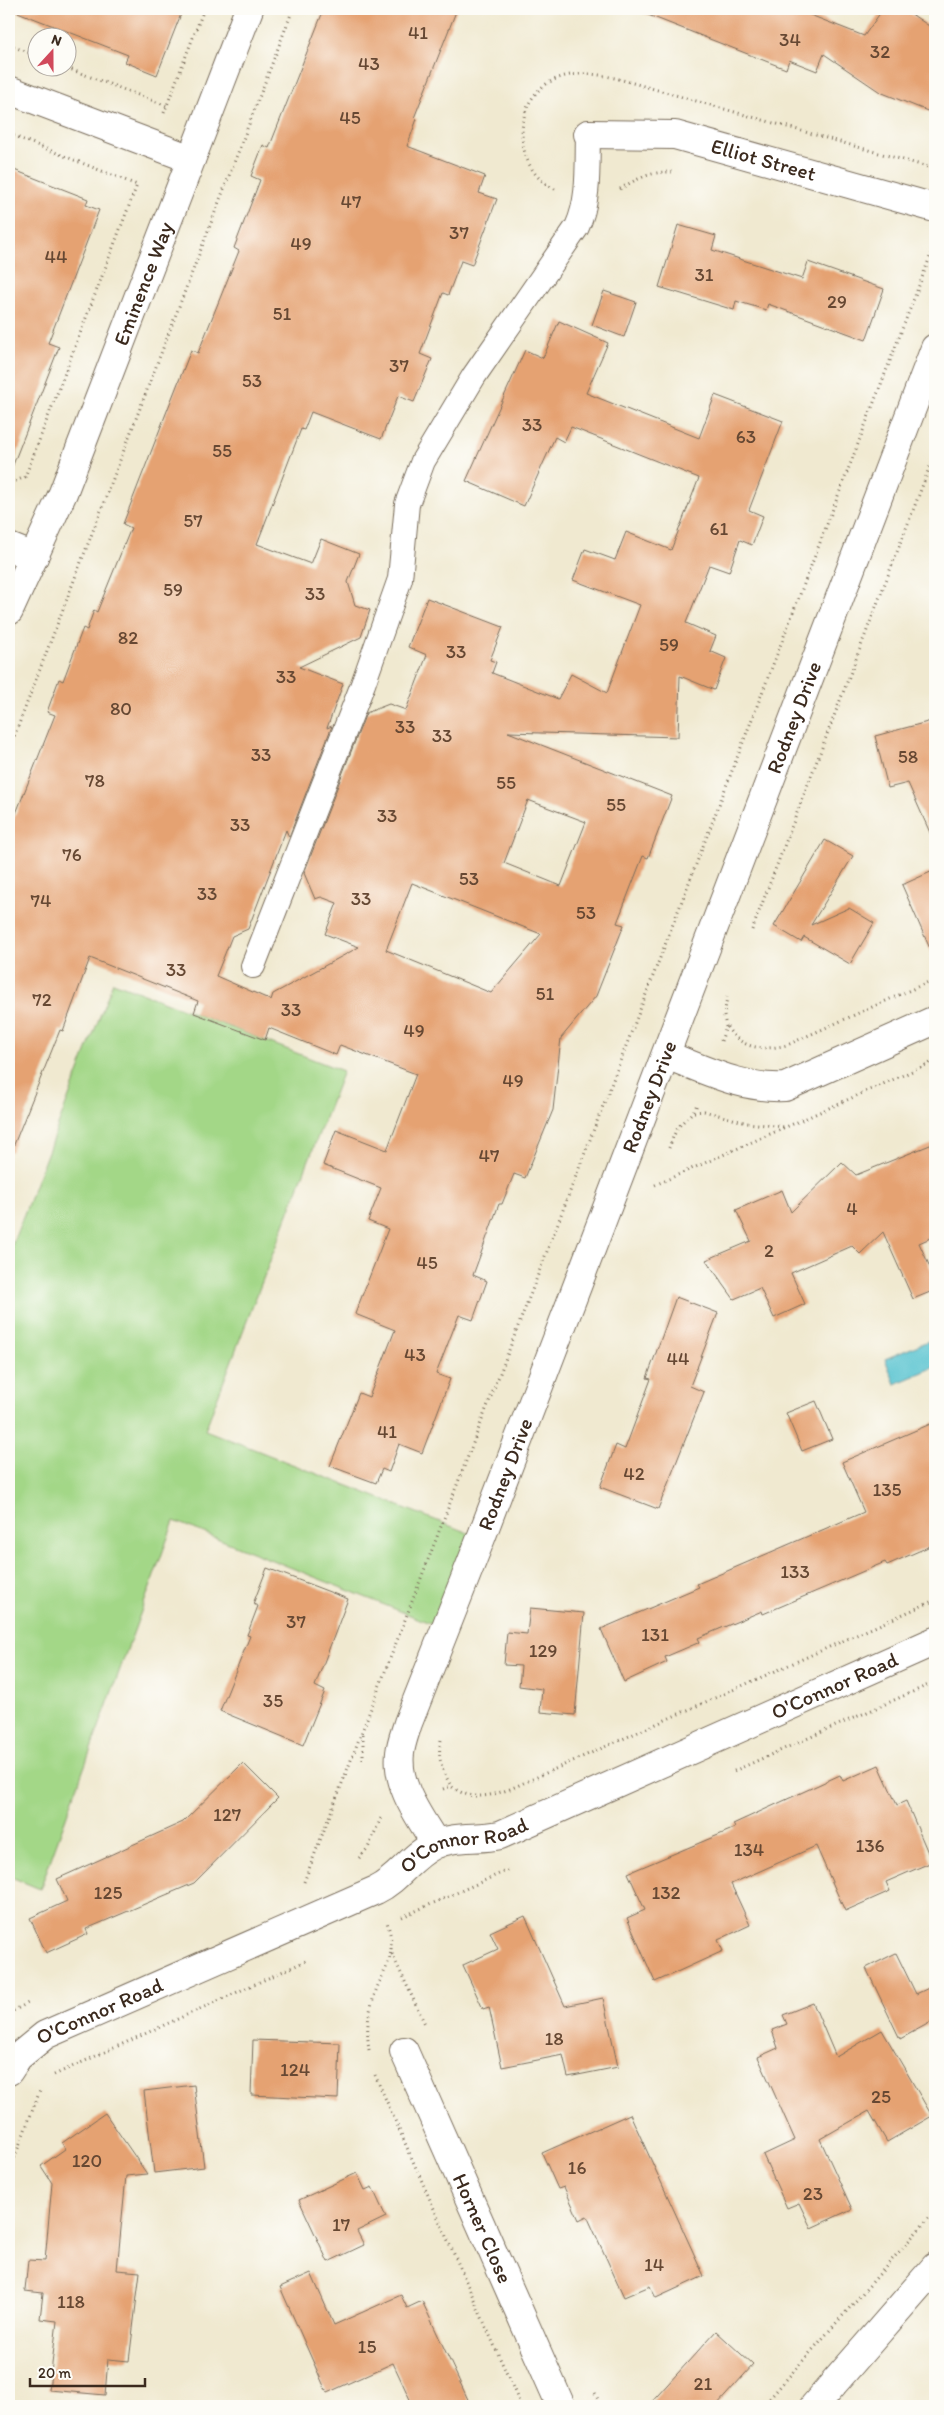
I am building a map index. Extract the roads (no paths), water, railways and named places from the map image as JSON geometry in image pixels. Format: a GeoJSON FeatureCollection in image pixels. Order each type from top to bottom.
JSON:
{"type":"FeatureCollection","features":[{"type":"Feature","properties":{"kind":"street","name":"Eminence Way"},"geometry":{"type":"LineString","coordinates":[[9,611],[63,493],[249,9]]}},
{"type":"Feature","properties":{"kind":"street"},"geometry":{"type":"LineString","coordinates":[[9,90],[191,160]]}},
{"type":"Feature","properties":{"kind":"street","name":"Elliot Street"},"geometry":{"type":"LineString","coordinates":[[588,134],[675,135],[935,208]]}},
{"type":"Feature","properties":{"kind":"street","name":"Rodney Drive"},"geometry":{"type":"LineString","coordinates":[[436,1844],[409,1799],[404,1786],[400,1754],[408,1723],[666,1055],[935,348]]}},
{"type":"Feature","properties":{"kind":"street"},"geometry":{"type":"LineString","coordinates":[[9,547],[34,557]]}},
{"type":"Feature","properties":{"kind":"street"},"geometry":{"type":"LineString","coordinates":[[666,1055],[742,1084],[758,1088],[785,1087],[935,1020]]}},
{"type":"Feature","properties":{"kind":"street","name":"O'Connor Road"},"geometry":{"type":"LineString","coordinates":[[9,2070],[24,2051],[45,2035],[376,1890],[398,1877],[416,1856],[436,1844],[452,1839],[474,1839],[500,1835],[935,1641]]}},
{"type":"Feature","properties":{"kind":"street","name":"Horner Close"},"geometry":{"type":"LineString","coordinates":[[404,2052],[561,2406]]}},
{"type":"Feature","properties":{"kind":"street"},"geometry":{"type":"LineString","coordinates":[[814,2406],[935,2267]]}},
{"type":"Feature","properties":{"kind":"lane"},"geometry":{"type":"LineString","coordinates":[[253,966],[363,684],[400,579],[406,512],[417,475],[423,461],[474,376],[577,227],[584,213],[586,200],[588,134]]}},
{"type":"Feature","properties":{"kind":"water"},"geometry":{"type":"Polygon","coordinates":[[[928,1341],[935,1358],[935,1367],[895,1384],[885,1359],[928,1341]]]}}]}
